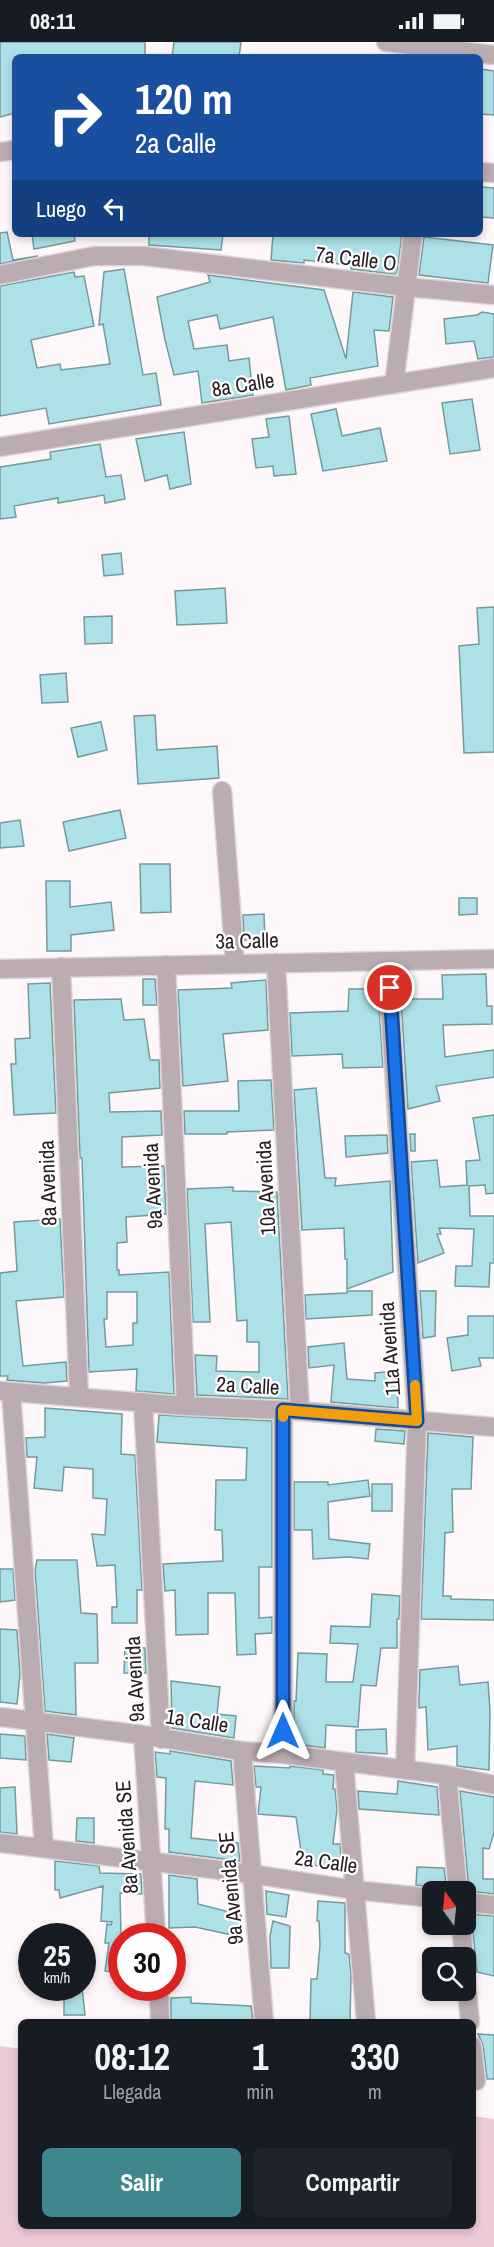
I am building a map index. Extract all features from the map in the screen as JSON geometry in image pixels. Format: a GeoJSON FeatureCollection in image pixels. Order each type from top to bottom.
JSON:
{"type":"FeatureCollection","features":[{"type":"Feature","properties":{"kind":"street"},"geometry":{"type":"LineString","coordinates":[[387,42],[494,55]]}},
{"type":"Feature","properties":{"kind":"street"},"geometry":{"type":"LineString","coordinates":[[394,384],[413,237]]}},
{"type":"Feature","properties":{"kind":"street","name":"7a Calle O"},"geometry":{"type":"LineString","coordinates":[[0,275],[94,256],[144,256],[494,295]]}},
{"type":"Feature","properties":{"kind":"street","name":"8a Calle"},"geometry":{"type":"LineString","coordinates":[[0,447],[494,368]]}},
{"type":"Feature","properties":{"kind":"street"},"geometry":{"type":"LineString","coordinates":[[222,791],[235,964]]}},
{"type":"Feature","properties":{"kind":"street","name":"3a Calle"},"geometry":{"type":"LineString","coordinates":[[0,969],[494,959]]}},
{"type":"Feature","properties":{"kind":"street","name":"11a Avenida"},"geometry":{"type":"LineString","coordinates":[[387,962],[417,1421],[405,1770]]}},
{"type":"Feature","properties":{"kind":"street","name":"10a Avenida"},"geometry":{"type":"LineString","coordinates":[[276,963],[291,1410],[283,1754]]}},
{"type":"Feature","properties":{"kind":"street","name":"9a Avenida"},"geometry":{"type":"LineString","coordinates":[[166,965],[186,1406]]}},
{"type":"Feature","properties":{"kind":"street","name":"8a Avenida"},"geometry":{"type":"LineString","coordinates":[[61,967],[79,1397]]}},
{"type":"Feature","properties":{"kind":"street"},"geometry":{"type":"LineString","coordinates":[[5,1392],[44,1848]]}},
{"type":"Feature","properties":{"kind":"street","name":"2a Calle"},"geometry":{"type":"LineString","coordinates":[[5,1392],[186,1406],[291,1410],[494,1427]]}},
{"type":"Feature","properties":{"kind":"street","name":"9a Avenida"},"geometry":{"type":"LineString","coordinates":[[143,1402],[152,1737]]}},
{"type":"Feature","properties":{"kind":"street","name":"1a Calle"},"geometry":{"type":"LineString","coordinates":[[0,1718],[242,1751],[447,1775],[494,1785]]}},
{"type":"Feature","properties":{"kind":"street","name":"8a Avenida SE"},"geometry":{"type":"LineString","coordinates":[[152,1737],[152,1862],[155,1923]]}},
{"type":"Feature","properties":{"kind":"street","name":"9a Avenida SE"},"geometry":{"type":"LineString","coordinates":[[242,1751],[264,2019]]}},
{"type":"Feature","properties":{"kind":"street"},"geometry":{"type":"LineString","coordinates":[[344,1763],[366,2019]]}},
{"type":"Feature","properties":{"kind":"street"},"geometry":{"type":"LineString","coordinates":[[447,1775],[457,1881]]}},
{"type":"Feature","properties":{"kind":"street","name":"2a Calle"},"geometry":{"type":"LineString","coordinates":[[0,1843],[422,1897]]}},
{"type":"Feature","properties":{"kind":"street"},"geometry":{"type":"LineString","coordinates":[[476,1903],[494,1905]]}},
{"type":"Feature","properties":{"kind":"street"},"geometry":{"type":"LineString","coordinates":[[159,2001],[160,2019]]}},
{"type":"Feature","properties":{"kind":"street"},"geometry":{"type":"LineString","coordinates":[[468,2001],[470,2019]]}},
{"type":"Feature","properties":{"kind":"shaded area"},"geometry":{"type":"Polygon","coordinates":[[[0,2046],[18,2049],[18,2229],[476,2229],[476,2116],[494,2119],[494,2247],[0,2247],[0,2046]]]}},
{"type":"Feature","properties":{"kind":"building"},"geometry":{"type":"Polygon","coordinates":[[[0,42],[145,42],[145,54],[12,54],[12,114],[0,117],[0,42]]]}},
{"type":"Feature","properties":{"kind":"building"},"geometry":{"type":"Polygon","coordinates":[[[174,42],[241,42],[239,54],[172,54],[174,42]]]}},
{"type":"Feature","properties":{"kind":"building"},"geometry":{"type":"Polygon","coordinates":[[[483,69],[494,71],[494,115],[483,114],[483,69]]]}},
{"type":"Feature","properties":{"kind":"building"},"geometry":{"type":"Polygon","coordinates":[[[483,187],[494,188],[494,218],[483,217],[483,187]]]}},
{"type":"Feature","properties":{"kind":"building"},"geometry":{"type":"Polygon","coordinates":[[[7,232],[13,260],[38,256],[0,264],[0,233],[7,232]]]}},
{"type":"Feature","properties":{"kind":"building"},"geometry":{"type":"Polygon","coordinates":[[[32,237],[74,237],[75,241],[34,249],[32,237]]]}},
{"type":"Feature","properties":{"kind":"building"},"geometry":{"type":"Polygon","coordinates":[[[149,237],[223,237],[221,250],[149,245],[149,237]]]}},
{"type":"Feature","properties":{"kind":"building"},"geometry":{"type":"Polygon","coordinates":[[[273,237],[402,237],[395,274],[351,269],[351,265],[304,260],[304,263],[271,260],[273,237]]]}},
{"type":"Feature","properties":{"kind":"building"},"geometry":{"type":"Polygon","coordinates":[[[424,237],[493,245],[488,283],[419,275],[424,237]]]}},
{"type":"Feature","properties":{"kind":"building"},"geometry":{"type":"Polygon","coordinates":[[[124,269],[143,375],[156,373],[161,405],[49,424],[46,408],[0,416],[0,286],[74,272],[75,277],[84,276],[94,326],[31,340],[37,368],[60,364],[61,370],[110,364],[103,324],[99,325],[104,272],[124,269]]]}},
{"type":"Feature","properties":{"kind":"building"},"geometry":{"type":"Polygon","coordinates":[[[208,275],[324,290],[346,359],[353,292],[393,297],[389,331],[374,330],[378,366],[310,378],[311,385],[286,390],[273,317],[220,329],[217,315],[188,321],[194,349],[227,345],[229,361],[249,358],[253,395],[202,403],[198,371],[174,375],[157,297],[210,282],[208,275]]]}},
{"type":"Feature","properties":{"kind":"building"},"geometry":{"type":"Polygon","coordinates":[[[482,312],[494,314],[494,357],[478,359],[474,341],[446,344],[444,319],[477,315],[482,312]]]}},
{"type":"Feature","properties":{"kind":"building"},"geometry":{"type":"Polygon","coordinates":[[[472,399],[480,450],[450,454],[442,403],[472,399]]]}},
{"type":"Feature","properties":{"kind":"building"},"geometry":{"type":"Polygon","coordinates":[[[336,409],[342,436],[380,428],[387,461],[323,471],[311,414],[336,409]]]}},
{"type":"Feature","properties":{"kind":"building"},"geometry":{"type":"Polygon","coordinates":[[[289,416],[296,474],[274,476],[273,466],[256,468],[252,439],[269,437],[266,419],[289,416]]]}},
{"type":"Feature","properties":{"kind":"building"},"geometry":{"type":"Polygon","coordinates":[[[184,432],[191,484],[170,489],[167,475],[145,481],[136,439],[184,432]]]}},
{"type":"Feature","properties":{"kind":"building"},"geometry":{"type":"Polygon","coordinates":[[[100,444],[106,477],[121,475],[125,499],[105,503],[104,495],[58,503],[58,498],[14,506],[16,517],[0,519],[0,467],[51,459],[50,452],[100,444]]]}},
{"type":"Feature","properties":{"kind":"building"},"geometry":{"type":"Polygon","coordinates":[[[121,553],[123,574],[104,576],[102,555],[121,553]]]}},
{"type":"Feature","properties":{"kind":"building"},"geometry":{"type":"Polygon","coordinates":[[[225,588],[227,623],[177,625],[175,591],[225,588]]]}},
{"type":"Feature","properties":{"kind":"building"},"geometry":{"type":"Polygon","coordinates":[[[494,607],[494,752],[464,753],[459,646],[479,644],[477,608],[494,607]]]}},
{"type":"Feature","properties":{"kind":"building"},"geometry":{"type":"Polygon","coordinates":[[[112,616],[112,643],[85,644],[84,617],[112,616]]]}},
{"type":"Feature","properties":{"kind":"building"},"geometry":{"type":"Polygon","coordinates":[[[66,673],[68,702],[42,703],[40,675],[66,673]]]}},
{"type":"Feature","properties":{"kind":"building"},"geometry":{"type":"Polygon","coordinates":[[[155,715],[157,750],[217,746],[219,778],[138,784],[134,716],[155,715]]]}},
{"type":"Feature","properties":{"kind":"building"},"geometry":{"type":"Polygon","coordinates":[[[101,722],[107,750],[78,757],[71,728],[101,722]]]}},
{"type":"Feature","properties":{"kind":"building"},"geometry":{"type":"Polygon","coordinates":[[[120,810],[126,838],[69,851],[63,822],[120,810]]]}},
{"type":"Feature","properties":{"kind":"building"},"geometry":{"type":"Polygon","coordinates":[[[20,820],[24,846],[0,848],[0,823],[20,820]]]}},
{"type":"Feature","properties":{"kind":"building"},"geometry":{"type":"Polygon","coordinates":[[[140,864],[170,864],[171,912],[141,913],[140,864]]]}},
{"type":"Feature","properties":{"kind":"building"},"geometry":{"type":"Polygon","coordinates":[[[46,881],[70,881],[70,907],[111,902],[114,930],[71,935],[71,951],[47,951],[46,881]]]}},
{"type":"Feature","properties":{"kind":"building"},"geometry":{"type":"Polygon","coordinates":[[[459,898],[477,898],[477,914],[459,915],[459,898]]]}},
{"type":"Feature","properties":{"kind":"building"},"geometry":{"type":"Polygon","coordinates":[[[264,914],[265,940],[244,940],[243,915],[264,914]]]}},
{"type":"Feature","properties":{"kind":"building"},"geometry":{"type":"Polygon","coordinates":[[[486,974],[487,1006],[492,1006],[492,1024],[443,1025],[445,1057],[494,1050],[494,1077],[436,1086],[440,1101],[408,1109],[401,999],[443,999],[442,975],[486,974]]]}},
{"type":"Feature","properties":{"kind":"building"},"geometry":{"type":"Polygon","coordinates":[[[143,979],[155,979],[157,1005],[143,1005],[143,979]]]}},
{"type":"Feature","properties":{"kind":"building"},"geometry":{"type":"Polygon","coordinates":[[[266,980],[268,1030],[223,1034],[228,1081],[183,1086],[178,990],[232,988],[231,983],[266,980]]]}},
{"type":"Feature","properties":{"kind":"building"},"geometry":{"type":"Polygon","coordinates":[[[50,983],[56,1113],[14,1115],[11,1064],[16,1064],[15,1039],[30,1038],[28,984],[50,983]]]}},
{"type":"Feature","properties":{"kind":"building"},"geometry":{"type":"Polygon","coordinates":[[[349,989],[378,989],[383,1067],[343,1068],[342,1054],[292,1056],[290,1013],[348,1011],[349,989]]]}},
{"type":"Feature","properties":{"kind":"building"},"geometry":{"type":"Polygon","coordinates":[[[121,999],[124,1020],[144,1019],[150,1060],[159,1060],[160,1088],[109,1093],[110,1112],[161,1111],[162,1135],[122,1137],[122,1167],[164,1166],[166,1214],[126,1217],[127,1242],[117,1243],[117,1270],[119,1270],[119,1275],[169,1272],[174,1394],[136,1391],[137,1369],[89,1372],[74,1000],[121,999]],[[107,1292],[107,1319],[104,1319],[106,1347],[133,1345],[133,1323],[137,1323],[137,1292],[107,1292]]]}},
{"type":"Feature","properties":{"kind":"building"},"geometry":{"type":"Polygon","coordinates":[[[271,1080],[274,1130],[227,1132],[227,1134],[185,1134],[184,1111],[239,1111],[238,1081],[271,1080]]]}},
{"type":"Feature","properties":{"kind":"building"},"geometry":{"type":"Polygon","coordinates":[[[316,1088],[325,1178],[336,1178],[335,1186],[390,1181],[393,1272],[347,1289],[344,1228],[302,1230],[294,1090],[316,1088]]]}},
{"type":"Feature","properties":{"kind":"building"},"geometry":{"type":"Polygon","coordinates":[[[494,1115],[494,1193],[486,1194],[485,1185],[469,1186],[470,1216],[494,1216],[494,1263],[490,1263],[489,1287],[455,1286],[456,1266],[472,1266],[474,1229],[439,1228],[441,1234],[437,1234],[444,1253],[418,1263],[411,1162],[437,1160],[440,1187],[467,1185],[466,1161],[480,1160],[473,1118],[494,1115]]]}},
{"type":"Feature","properties":{"kind":"building"},"geometry":{"type":"Polygon","coordinates":[[[410,1134],[415,1134],[415,1151],[411,1151],[410,1134]]]}},
{"type":"Feature","properties":{"kind":"building"},"geometry":{"type":"Polygon","coordinates":[[[387,1135],[388,1153],[346,1157],[345,1136],[387,1135]]]}},
{"type":"Feature","properties":{"kind":"building"},"geometry":{"type":"Polygon","coordinates":[[[233,1187],[233,1191],[277,1192],[288,1399],[197,1395],[195,1355],[217,1356],[216,1371],[259,1372],[259,1342],[247,1342],[247,1320],[237,1321],[231,1222],[205,1224],[210,1322],[193,1322],[187,1189],[233,1187]]]}},
{"type":"Feature","properties":{"kind":"building"},"geometry":{"type":"Polygon","coordinates":[[[60,1219],[64,1297],[16,1301],[23,1366],[66,1362],[67,1381],[44,1383],[7,1380],[8,1376],[0,1376],[0,1273],[17,1271],[14,1222],[60,1219]]]}},
{"type":"Feature","properties":{"kind":"building"},"geometry":{"type":"Polygon","coordinates":[[[347,1291],[372,1291],[372,1315],[306,1319],[305,1295],[347,1293],[347,1291]]]}},
{"type":"Feature","properties":{"kind":"building"},"geometry":{"type":"Polygon","coordinates":[[[420,1291],[436,1291],[435,1336],[423,1338],[420,1291]]]}},
{"type":"Feature","properties":{"kind":"building"},"geometry":{"type":"Polygon","coordinates":[[[468,1316],[494,1316],[494,1358],[479,1358],[481,1366],[452,1371],[447,1338],[468,1335],[468,1316]]]}},
{"type":"Feature","properties":{"kind":"building"},"geometry":{"type":"Polygon","coordinates":[[[344,1343],[347,1379],[375,1381],[375,1373],[397,1371],[398,1408],[331,1402],[334,1365],[309,1368],[308,1347],[344,1343]]]}},
{"type":"Feature","properties":{"kind":"building"},"geometry":{"type":"Polygon","coordinates":[[[45,1408],[122,1414],[121,1454],[135,1455],[142,1590],[137,1590],[137,1623],[112,1623],[112,1607],[117,1607],[115,1565],[97,1566],[92,1534],[105,1535],[107,1499],[93,1498],[93,1469],[64,1467],[62,1491],[34,1488],[37,1457],[27,1457],[26,1438],[45,1437],[45,1408]]]}},
{"type":"Feature","properties":{"kind":"building"},"geometry":{"type":"Polygon","coordinates":[[[159,1415],[272,1421],[272,1567],[259,1567],[259,1618],[272,1617],[272,1633],[255,1634],[256,1654],[237,1655],[235,1593],[208,1593],[208,1634],[176,1635],[175,1590],[165,1591],[163,1564],[223,1561],[222,1530],[215,1530],[216,1480],[246,1480],[247,1448],[157,1442],[159,1415]]]}},
{"type":"Feature","properties":{"kind":"building"},"geometry":{"type":"Polygon","coordinates":[[[376,1429],[405,1431],[404,1444],[375,1441],[376,1429]]]}},
{"type":"Feature","properties":{"kind":"building"},"geometry":{"type":"Polygon","coordinates":[[[428,1433],[473,1437],[471,1489],[452,1489],[453,1532],[445,1533],[443,1596],[451,1596],[451,1599],[494,1600],[494,1620],[421,1619],[428,1433]]]}},
{"type":"Feature","properties":{"kind":"building"},"geometry":{"type":"Polygon","coordinates":[[[368,1480],[370,1496],[328,1502],[329,1539],[370,1544],[368,1559],[349,1557],[313,1559],[312,1530],[294,1530],[294,1482],[328,1482],[328,1485],[368,1480]]]}},
{"type":"Feature","properties":{"kind":"building"},"geometry":{"type":"Polygon","coordinates":[[[372,1484],[392,1484],[392,1511],[372,1511],[372,1484]]]}},
{"type":"Feature","properties":{"kind":"building"},"geometry":{"type":"Polygon","coordinates":[[[37,1560],[77,1560],[81,1613],[97,1614],[98,1663],[75,1663],[76,1715],[45,1711],[35,1570],[37,1560]]]}},
{"type":"Feature","properties":{"kind":"building"},"geometry":{"type":"Polygon","coordinates":[[[0,1569],[13,1569],[15,1600],[0,1602],[0,1569]]]}},
{"type":"Feature","properties":{"kind":"building"},"geometry":{"type":"Polygon","coordinates":[[[372,1594],[400,1596],[397,1648],[381,1648],[376,1686],[361,1685],[358,1727],[326,1725],[325,1748],[294,1744],[294,1701],[296,1701],[298,1653],[327,1654],[326,1682],[353,1682],[358,1644],[330,1643],[331,1626],[370,1627],[372,1594]]]}},
{"type":"Feature","properties":{"kind":"building"},"geometry":{"type":"Polygon","coordinates":[[[0,1629],[17,1630],[20,1674],[17,1704],[0,1702],[0,1629]]]}},
{"type":"Feature","properties":{"kind":"building"},"geometry":{"type":"Polygon","coordinates":[[[125,1647],[145,1648],[146,1673],[124,1673],[125,1647]]]}},
{"type":"Feature","properties":{"kind":"building"},"geometry":{"type":"Polygon","coordinates":[[[458,1666],[460,1685],[488,1682],[489,1770],[457,1766],[457,1746],[428,1750],[426,1707],[419,1708],[420,1670],[458,1666]]]}},
{"type":"Feature","properties":{"kind":"building"},"geometry":{"type":"Polygon","coordinates":[[[171,1681],[220,1687],[217,1714],[236,1716],[234,1738],[172,1728],[171,1681]]]}},
{"type":"Feature","properties":{"kind":"building"},"geometry":{"type":"Polygon","coordinates":[[[386,1729],[387,1754],[356,1752],[356,1730],[386,1729]]]}},
{"type":"Feature","properties":{"kind":"building"},"geometry":{"type":"Polygon","coordinates":[[[0,1734],[25,1736],[26,1760],[0,1758],[0,1734]]]}},
{"type":"Feature","properties":{"kind":"building"},"geometry":{"type":"Polygon","coordinates":[[[47,1734],[74,1738],[71,1762],[49,1760],[47,1734]]]}},
{"type":"Feature","properties":{"kind":"building"},"geometry":{"type":"Polygon","coordinates":[[[170,1751],[231,1761],[233,1785],[195,1781],[191,1838],[238,1843],[240,1861],[169,1852],[169,1829],[165,1829],[166,1778],[157,1777],[155,1752],[170,1754],[170,1751]]]}},
{"type":"Feature","properties":{"kind":"building"},"geometry":{"type":"Polygon","coordinates":[[[254,1766],[290,1768],[290,1766],[323,1770],[323,1774],[334,1775],[333,1789],[335,1789],[337,1809],[333,1844],[340,1844],[342,1867],[303,1865],[296,1817],[258,1814],[261,1787],[256,1787],[254,1766]]]}},
{"type":"Feature","properties":{"kind":"building"},"geometry":{"type":"Polygon","coordinates":[[[398,1781],[437,1787],[439,1815],[359,1809],[358,1791],[397,1794],[398,1781]]]}},
{"type":"Feature","properties":{"kind":"building"},"geometry":{"type":"Polygon","coordinates":[[[15,1787],[17,1834],[0,1832],[0,1788],[15,1787]]]}},
{"type":"Feature","properties":{"kind":"building"},"geometry":{"type":"Polygon","coordinates":[[[460,1791],[494,1797],[494,1833],[489,1849],[483,1848],[483,1879],[494,1879],[494,1894],[476,1892],[476,1881],[468,1881],[460,1791]]]}},
{"type":"Feature","properties":{"kind":"building"},"geometry":{"type":"Polygon","coordinates":[[[77,1818],[94,1818],[94,1843],[76,1841],[77,1818]]]}},
{"type":"Feature","properties":{"kind":"building"},"geometry":{"type":"Polygon","coordinates":[[[55,1861],[99,1866],[100,1873],[141,1874],[142,1894],[120,1893],[121,1923],[101,1921],[103,1886],[60,1898],[59,1890],[55,1890],[55,1861]]]}},
{"type":"Feature","properties":{"kind":"building"},"geometry":{"type":"Polygon","coordinates":[[[417,1867],[444,1868],[446,1881],[422,1881],[422,1886],[416,1885],[417,1867]]]}},
{"type":"Feature","properties":{"kind":"building"},"geometry":{"type":"Polygon","coordinates":[[[169,1875],[197,1879],[198,1904],[241,1915],[241,1937],[195,1927],[186,1927],[186,1923],[169,1923],[169,1875]]]}},
{"type":"Feature","properties":{"kind":"building"},"geometry":{"type":"Polygon","coordinates":[[[266,1891],[289,1895],[286,1917],[267,1914],[266,1891]]]}},
{"type":"Feature","properties":{"kind":"building"},"geometry":{"type":"Polygon","coordinates":[[[318,1901],[345,1903],[345,1953],[349,1954],[351,1975],[350,2019],[310,2019],[311,1979],[317,1979],[320,1945],[319,1921],[317,1921],[318,1901]]]}},
{"type":"Feature","properties":{"kind":"building"},"geometry":{"type":"Polygon","coordinates":[[[476,1915],[494,1916],[494,1976],[477,1972],[474,1947],[476,1915]]]}},
{"type":"Feature","properties":{"kind":"building"},"geometry":{"type":"Polygon","coordinates":[[[273,1921],[290,1926],[289,1968],[271,1968],[270,1936],[273,1921]]]}},
{"type":"Feature","properties":{"kind":"building"},"geometry":{"type":"Polygon","coordinates":[[[107,1924],[108,1943],[105,1943],[107,1924]]]}},
{"type":"Feature","properties":{"kind":"building"},"geometry":{"type":"Polygon","coordinates":[[[108,1950],[108,1972],[105,1971],[108,1950]]]}},
{"type":"Feature","properties":{"kind":"building"},"geometry":{"type":"Polygon","coordinates":[[[186,1997],[191,1997],[191,2003],[251,2006],[253,2019],[171,2019],[171,2001],[186,2001],[186,1997]]]}},
{"type":"Feature","properties":{"kind":"building"},"geometry":{"type":"Polygon","coordinates":[[[64,2001],[83,2001],[85,2015],[64,2015],[64,2001]]]}},
{"type":"Feature","properties":{"kind":"building"},"geometry":{"type":"Polygon","coordinates":[[[478,2034],[494,2035],[494,2079],[487,2079],[483,2045],[478,2034]]]}},
{"type":"Feature","properties":{"kind":"slow traffic"},"geometry":{"type":"LineString","coordinates":[[283,1417],[283,1410],[417,1421],[415,1385]]}},
{"type":"Feature","properties":{"kind":"route"},"geometry":{"type":"LineString","coordinates":[[283,1731],[283,1410],[417,1421],[390,988]]}}]}
